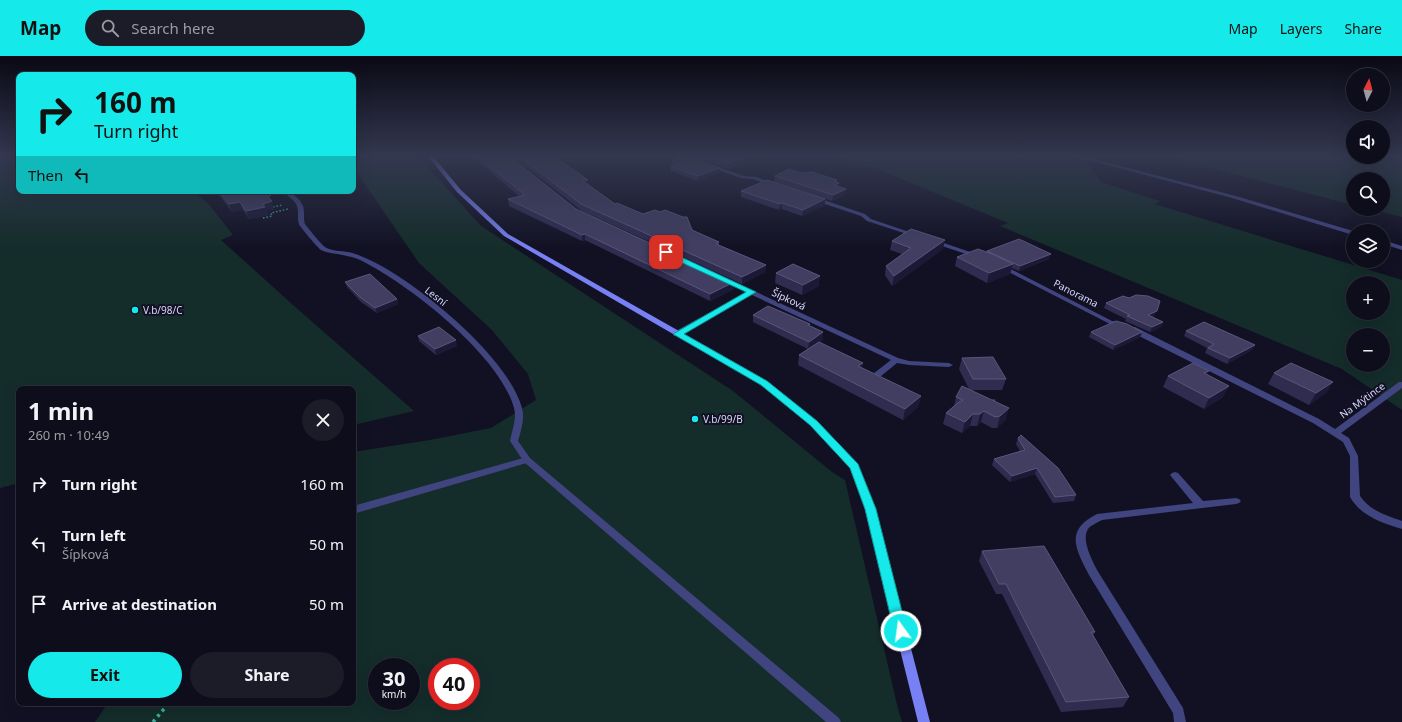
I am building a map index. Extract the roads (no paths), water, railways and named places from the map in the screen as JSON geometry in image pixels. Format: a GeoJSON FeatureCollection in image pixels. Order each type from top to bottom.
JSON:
{"type":"FeatureCollection","features":[{"type":"Feature","properties":{"kind":"street"},"geometry":{"type":"LineString","coordinates":[[455,186],[506,235],[764,383],[813,423],[854,467],[870,509],[924,722]]}},
{"type":"Feature","properties":{"kind":"street"},"geometry":{"type":"LineString","coordinates":[[1192,186],[1234,197],[1346,231]]}},
{"type":"Feature","properties":{"kind":"street","name":"Lesní"},"geometry":{"type":"LineString","coordinates":[[289,194],[297,201],[300,206],[302,224],[323,249],[360,257],[389,272],[460,327],[508,382],[519,409],[514,441],[527,460],[835,722]]}},
{"type":"Feature","properties":{"kind":"street"},"geometry":{"type":"LineString","coordinates":[[805,195],[863,215],[869,220],[922,238]]}},
{"type":"Feature","properties":{"kind":"street"},"geometry":{"type":"LineString","coordinates":[[929,240],[986,259]]}},
{"type":"Feature","properties":{"kind":"street"},"geometry":{"type":"LineString","coordinates":[[1390,244],[1402,248]]}},
{"type":"Feature","properties":{"kind":"street","name":"Panorama"},"geometry":{"type":"LineString","coordinates":[[998,265],[1110,322],[1127,326],[1316,421],[1346,440],[1354,456],[1355,497],[1360,504],[1371,513],[1402,525]]}},
{"type":"Feature","properties":{"kind":"street","name":"Šípková"},"geometry":{"type":"LineString","coordinates":[[716,276],[896,360],[909,363],[949,365]]}},
{"type":"Feature","properties":{"kind":"street"},"geometry":{"type":"LineString","coordinates":[[678,334],[752,292]]}},
{"type":"Feature","properties":{"kind":"street"},"geometry":{"type":"LineString","coordinates":[[872,379],[896,360]]}},
{"type":"Feature","properties":{"kind":"street","name":"Na Mýtince"},"geometry":{"type":"LineString","coordinates":[[1335,433],[1402,384]]}},
{"type":"Feature","properties":{"kind":"street"},"geometry":{"type":"LineString","coordinates":[[356,509],[527,460]]}},
{"type":"Feature","properties":{"kind":"street"},"geometry":{"type":"LineString","coordinates":[[1175,475],[1201,505]]}},
{"type":"Feature","properties":{"kind":"street"},"geometry":{"type":"LineString","coordinates":[[1180,722],[1179,712],[1093,572],[1083,550],[1080,537],[1083,527],[1090,520],[1100,516],[1236,501]]}},
{"type":"Feature","properties":{"kind":"place","name":"V.b/98/C"},"geometry":{"type":"Point","coordinates":[135,310]}},
{"type":"Feature","properties":{"kind":"place","name":"V.b/99/B"},"geometry":{"type":"Point","coordinates":[695,419]}}]}
